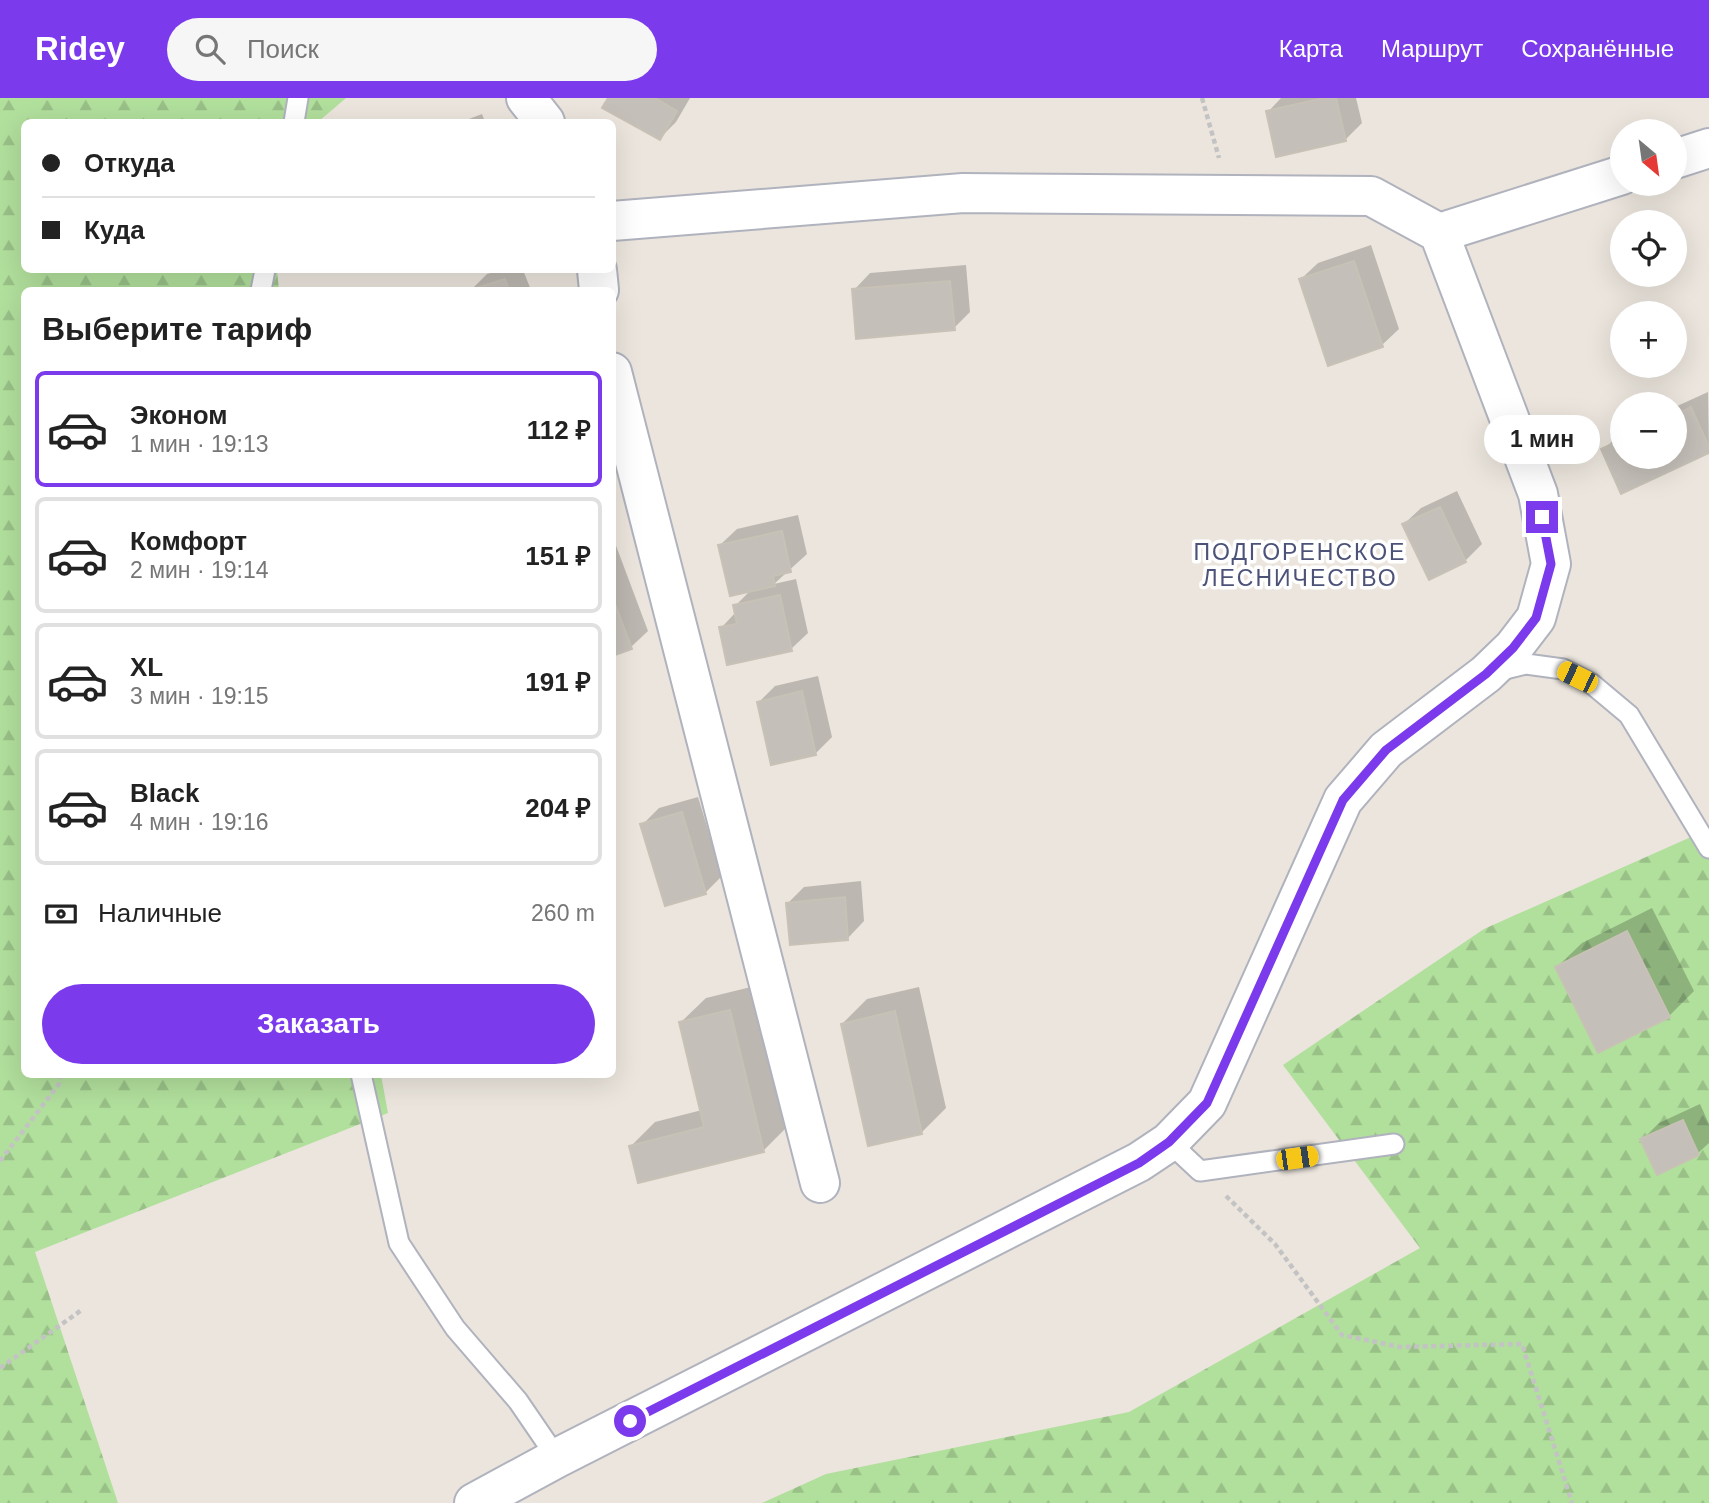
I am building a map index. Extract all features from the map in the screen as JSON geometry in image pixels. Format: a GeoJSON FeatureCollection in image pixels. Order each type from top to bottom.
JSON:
{"type":"FeatureCollection","features":[{"type":"Feature","properties":{"kind":"street"},"geometry":{"type":"LineString","coordinates":[[526,98],[543,119]]}},
{"type":"Feature","properties":{"kind":"street"},"geometry":{"type":"LineString","coordinates":[[1687,155],[1709,148]]}},
{"type":"Feature","properties":{"kind":"street"},"geometry":{"type":"LineString","coordinates":[[1439,233],[1610,179]]}},
{"type":"Feature","properties":{"kind":"street"},"geometry":{"type":"LineString","coordinates":[[474,1503],[557,1458],[1139,1163],[1169,1142],[1207,1103],[1343,800],[1386,750],[1486,674],[1513,648],[1536,618],[1551,564],[1538,494],[1439,233],[1371,196],[962,194],[616,220]]}},
{"type":"Feature","properties":{"kind":"street"},"geometry":{"type":"LineString","coordinates":[[616,388],[820,1183]]}},
{"type":"Feature","properties":{"kind":"lane"},"geometry":{"type":"LineString","coordinates":[[294,119],[298,98]]}},
{"type":"Feature","properties":{"kind":"lane"},"geometry":{"type":"LineString","coordinates":[[1486,674],[1526,664],[1563,669],[1592,684],[1629,715],[1709,848]]}},
{"type":"Feature","properties":{"kind":"lane"},"geometry":{"type":"LineString","coordinates":[[362,1078],[399,1243],[455,1328],[519,1401],[557,1458]]}},
{"type":"Feature","properties":{"kind":"lane"},"geometry":{"type":"LineString","coordinates":[[1169,1142],[1200,1171],[1394,1144]]}},
{"type":"Feature","properties":{"kind":"path"},"geometry":{"type":"LineString","coordinates":[[1202,98],[1230,195]]}},
{"type":"Feature","properties":{"kind":"path"},"geometry":{"type":"LineString","coordinates":[[0,1161],[59,1084],[60,1078]]}},
{"type":"Feature","properties":{"kind":"path"},"geometry":{"type":"LineString","coordinates":[[1200,1171],[1275,1244],[1342,1335],[1399,1347],[1522,1344],[1572,1503]]}},
{"type":"Feature","properties":{"kind":"path"},"geometry":{"type":"LineString","coordinates":[[0,1368],[83,1308]]}},
{"type":"Feature","properties":{"kind":"green space"},"geometry":{"type":"Polygon","coordinates":[[[0,98],[346,98],[322,119],[21,119],[21,273],[277,273],[279,287],[21,287],[21,1078],[382,1078],[388,1113],[35,1252],[118,1503],[0,1503],[0,98]]]}},
{"type":"Feature","properties":{"kind":"green space"},"geometry":{"type":"Polygon","coordinates":[[[1709,829],[1709,1503],[762,1503],[826,1474],[1129,1412],[1420,1248],[1283,1065],[1484,929],[1709,829]]]}},
{"type":"Feature","properties":{"kind":"building"},"geometry":{"type":"Polygon","coordinates":[[[608,98],[655,98],[677,111],[660,140],[602,108],[608,98]]]}},
{"type":"Feature","properties":{"kind":"building"},"geometry":{"type":"Polygon","coordinates":[[[1324,98],[1336,98],[1346,141],[1276,157],[1266,111],[1324,98]]]}},
{"type":"Feature","properties":{"kind":"building"},"geometry":{"type":"Polygon","coordinates":[[[1354,261],[1383,347],[1328,366],[1299,279],[1354,261]]]}},
{"type":"Feature","properties":{"kind":"building"},"geometry":{"type":"Polygon","coordinates":[[[505,279],[508,287],[479,287],[505,279]]]}},
{"type":"Feature","properties":{"kind":"building"},"geometry":{"type":"Polygon","coordinates":[[[950,281],[955,330],[856,339],[852,289],[950,281]]]}},
{"type":"Feature","properties":{"kind":"building"},"geometry":{"type":"Polygon","coordinates":[[[1691,407],[1709,447],[1709,453],[1687,463],[1687,409],[1691,407]]]}},
{"type":"Feature","properties":{"kind":"building"},"geometry":{"type":"Polygon","coordinates":[[[1610,445],[1610,469],[1675,469],[1621,494],[1601,449],[1610,445]]]}},
{"type":"Feature","properties":{"kind":"building"},"geometry":{"type":"Polygon","coordinates":[[[1440,507],[1466,562],[1429,580],[1402,524],[1440,507]]]}},
{"type":"Feature","properties":{"kind":"building"},"geometry":{"type":"Polygon","coordinates":[[[782,531],[791,572],[773,576],[775,586],[730,596],[718,545],[782,531]]]}},
{"type":"Feature","properties":{"kind":"building"},"geometry":{"type":"Polygon","coordinates":[[[780,595],[792,651],[727,665],[719,627],[737,624],[733,605],[780,595]]]}},
{"type":"Feature","properties":{"kind":"building"},"geometry":{"type":"Polygon","coordinates":[[[616,607],[632,649],[616,655],[616,607]]]}},
{"type":"Feature","properties":{"kind":"building"},"geometry":{"type":"Polygon","coordinates":[[[802,691],[816,755],[771,765],[757,702],[802,691]]]}},
{"type":"Feature","properties":{"kind":"building"},"geometry":{"type":"Polygon","coordinates":[[[682,812],[706,894],[665,906],[640,824],[682,812]]]}},
{"type":"Feature","properties":{"kind":"building"},"geometry":{"type":"Polygon","coordinates":[[[845,897],[848,940],[790,945],[786,903],[845,897]]]}},
{"type":"Feature","properties":{"kind":"building"},"geometry":{"type":"Polygon","coordinates":[[[1627,931],[1670,1017],[1598,1053],[1555,967],[1627,931]]]}},
{"type":"Feature","properties":{"kind":"building"},"geometry":{"type":"Polygon","coordinates":[[[730,1010],[764,1152],[638,1183],[629,1146],[704,1127],[679,1022],[730,1010]]]}},
{"type":"Feature","properties":{"kind":"building"},"geometry":{"type":"Polygon","coordinates":[[[895,1011],[922,1134],[868,1146],[841,1024],[895,1011]]]}},
{"type":"Feature","properties":{"kind":"building"},"geometry":{"type":"Polygon","coordinates":[[[1683,1120],[1699,1155],[1657,1175],[1640,1139],[1683,1120]]]}},
{"type":"Feature","properties":{"kind":"district","name":"ПОДГОРЕНСКОЕ ЛЕСНИЧЕСТВО"},"geometry":{"type":"Point","coordinates":[1300,565]}},
{"type":"Feature","properties":{"kind":"route"},"geometry":{"type":"LineString","coordinates":[[630,1421],[1139,1163],[1169,1142],[1207,1103],[1343,800],[1386,750],[1486,674],[1513,648],[1536,618],[1551,564],[1542,517]]}}]}
